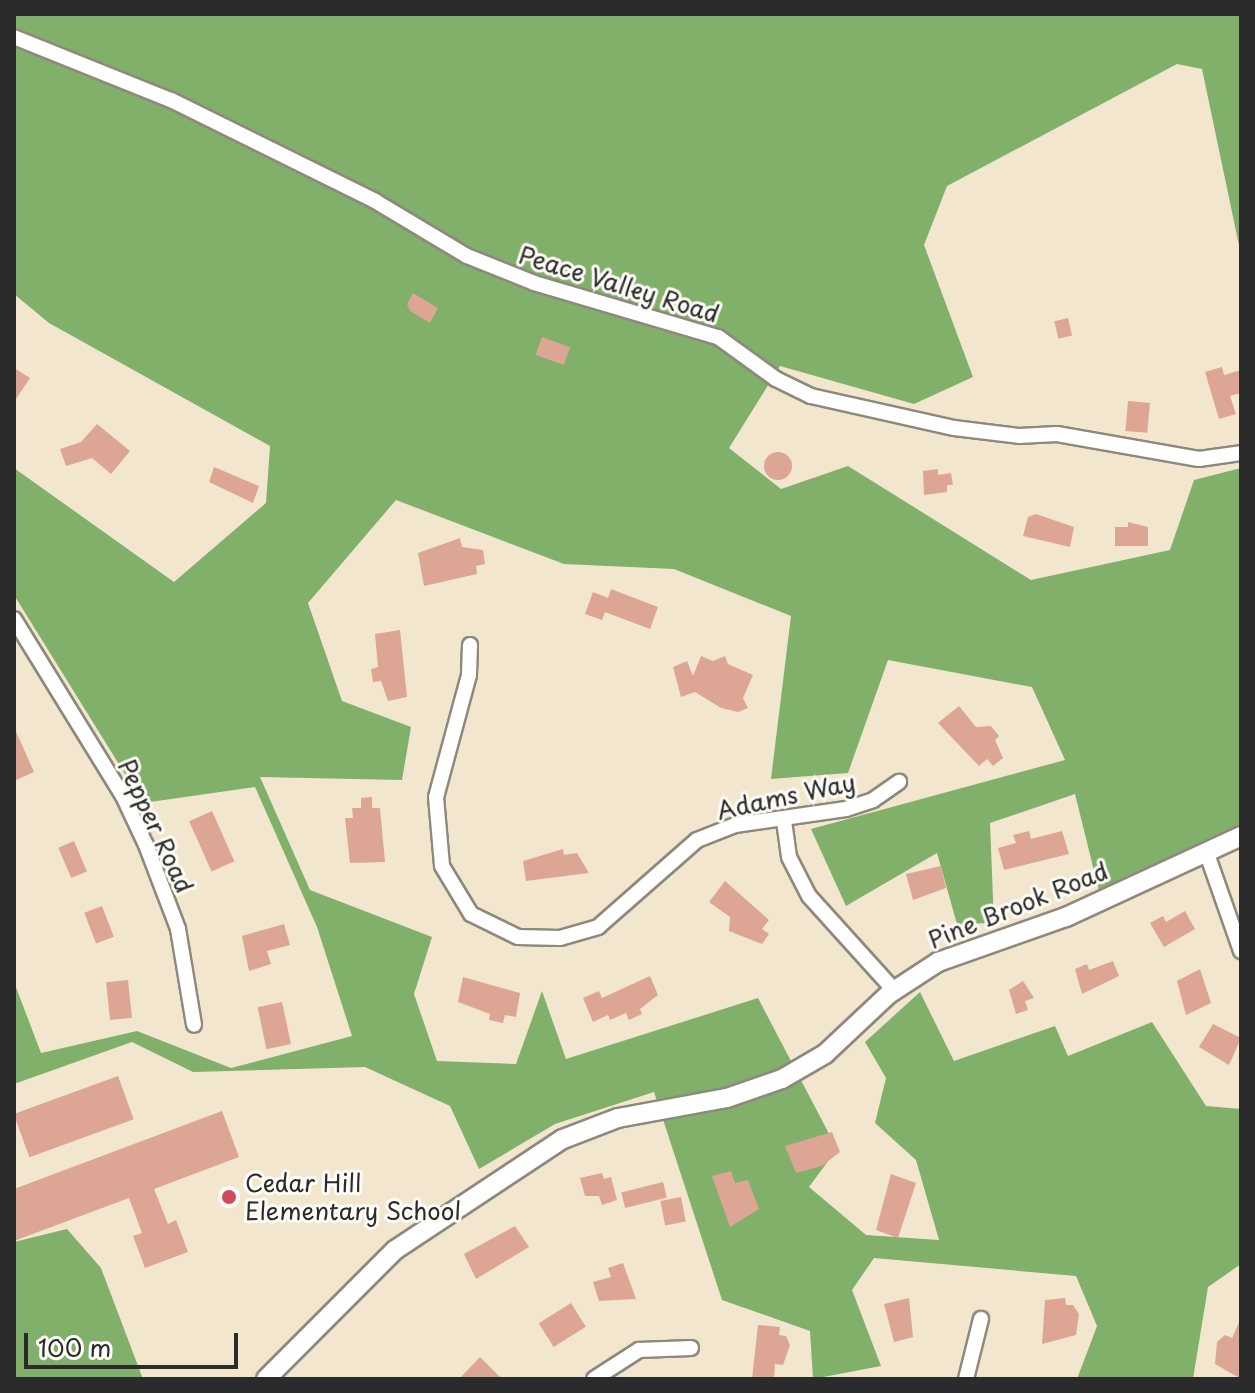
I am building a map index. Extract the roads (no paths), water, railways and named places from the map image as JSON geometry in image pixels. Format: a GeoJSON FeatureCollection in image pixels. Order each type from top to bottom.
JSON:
{"type":"FeatureCollection","features":[{"type":"Feature","properties":{"kind":"street","name":"Peace Valley Road"},"geometry":{"type":"LineString","coordinates":[[14,37],[171,100],[375,201],[467,256],[534,283],[718,337],[776,379],[811,396],[954,428],[1019,436],[1057,434],[1199,459],[1241,453]]}},
{"type":"Feature","properties":{"kind":"street","name":"Pepper Road"},"geometry":{"type":"LineString","coordinates":[[14,619],[123,796],[146,845],[178,929],[194,1025]]}},
{"type":"Feature","properties":{"kind":"street","name":"Adams Way"},"geometry":{"type":"LineString","coordinates":[[470,645],[469,675],[436,797],[442,866],[471,914],[518,937],[573,934],[598,927],[697,840],[735,825],[784,821],[873,800],[899,782]]}},
{"type":"Feature","properties":{"kind":"street"},"geometry":{"type":"LineString","coordinates":[[784,821],[789,857],[803,886],[894,990]]}},
{"type":"Feature","properties":{"kind":"street","name":"Pine Brook Road"},"geometry":{"type":"LineString","coordinates":[[266,1379],[395,1250],[563,1139],[618,1118],[727,1098],[782,1079],[825,1054],[894,990],[938,962],[1066,917],[1241,836]]}},
{"type":"Feature","properties":{"kind":"street"},"geometry":{"type":"LineString","coordinates":[[1206,851],[1241,951]]}},
{"type":"Feature","properties":{"kind":"street"},"geometry":{"type":"LineString","coordinates":[[966,1379],[981,1319]]}},
{"type":"Feature","properties":{"kind":"street"},"geometry":{"type":"LineString","coordinates":[[594,1379],[639,1350],[691,1348]]}},
{"type":"Feature","properties":{"kind":"place","name":"Cedar Hill Elementary School"},"geometry":{"type":"Point","coordinates":[229,1197]}}]}
